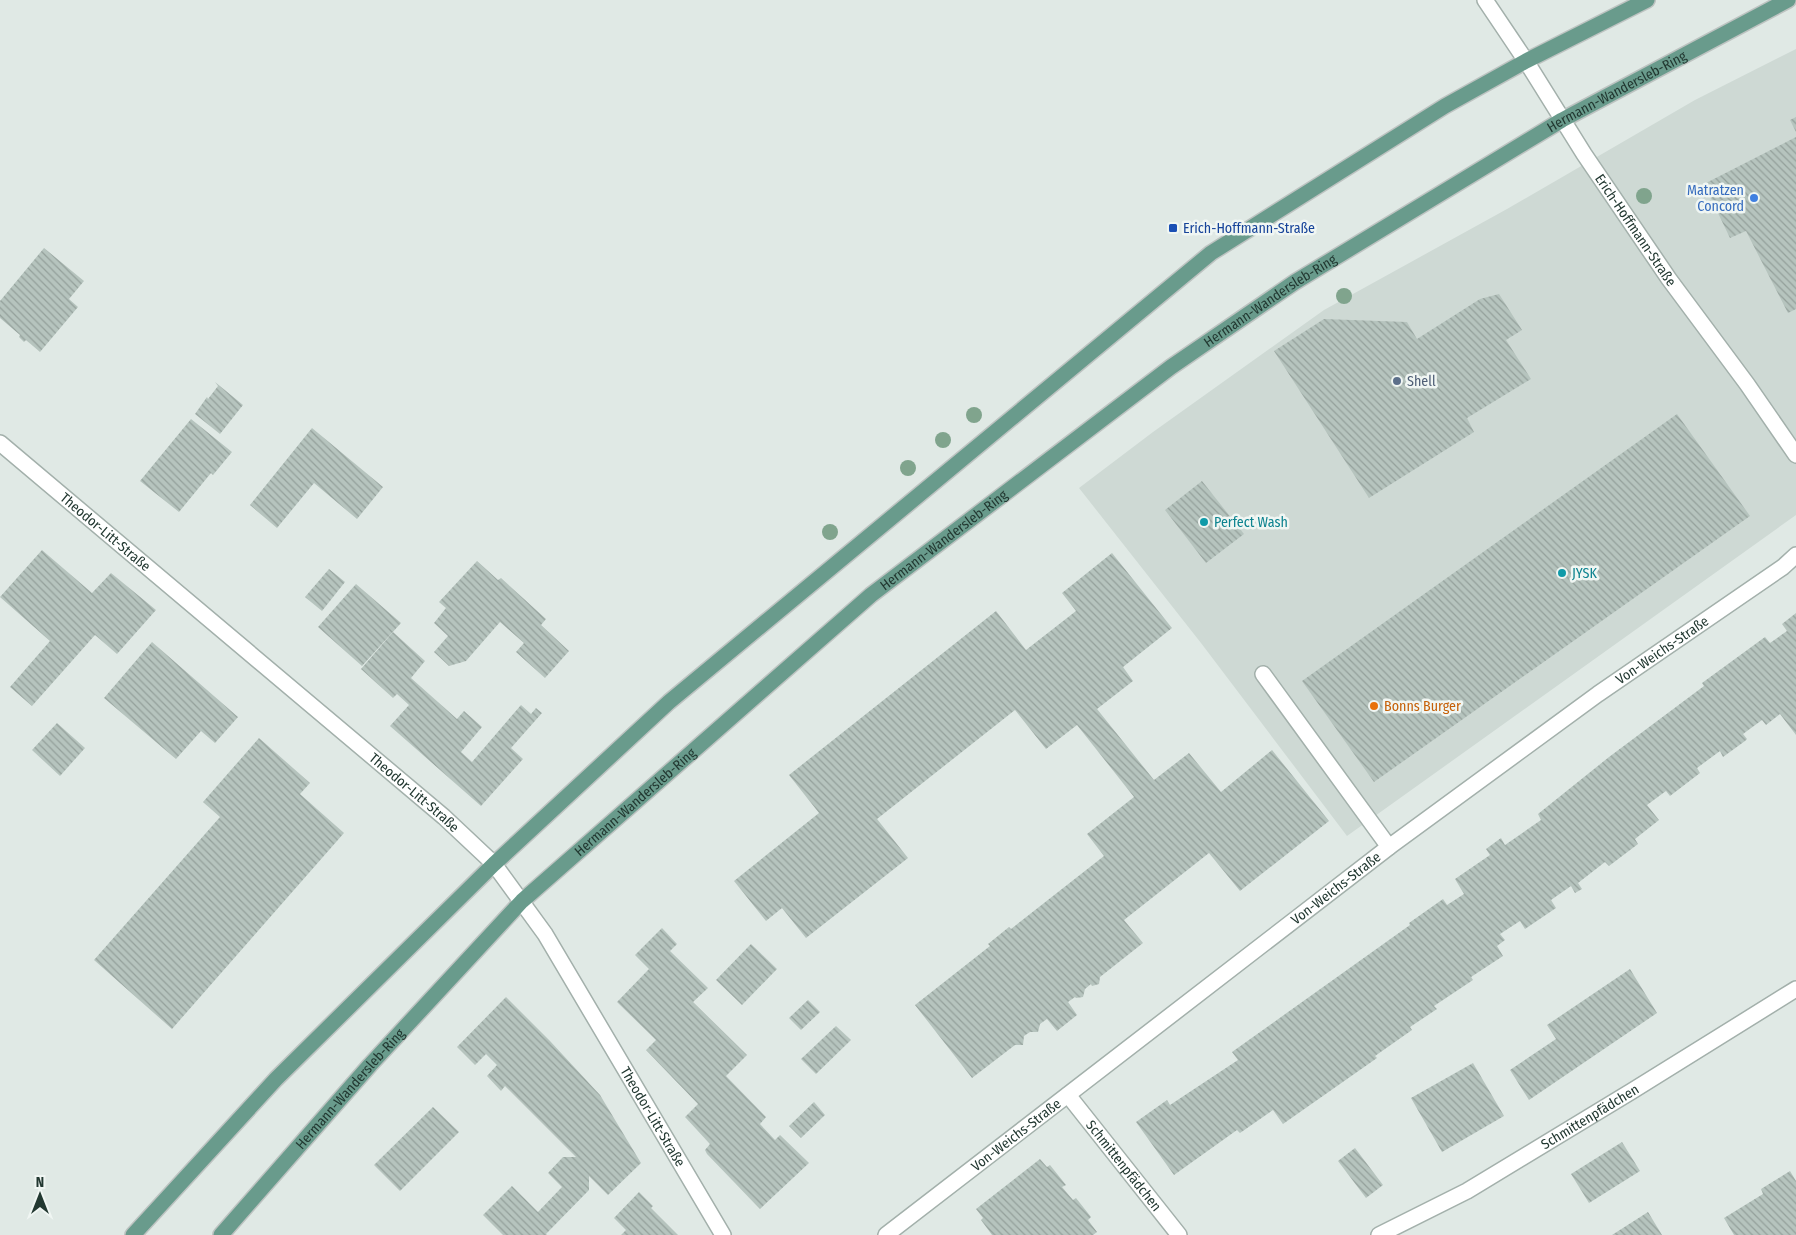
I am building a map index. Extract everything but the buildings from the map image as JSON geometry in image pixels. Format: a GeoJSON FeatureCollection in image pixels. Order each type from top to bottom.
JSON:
{"type":"FeatureCollection","features":[{"type":"Feature","properties":{"kind":"main road"},"geometry":{"type":"LineString","coordinates":[[133,1235],[276,1079],[494,864],[670,702],[1211,252],[1445,106],[1526,61],[1647,0]]}},
{"type":"Feature","properties":{"kind":"main road","name":"Hermann-Wandersleb-Ring"},"geometry":{"type":"LineString","coordinates":[[221,1235],[370,1065],[522,901],[872,595],[1164,373],[1295,282],[1562,120],[1788,0]]}},
{"type":"Feature","properties":{"kind":"street","name":"Erich-Hoffmann-Straße"},"geometry":{"type":"LineString","coordinates":[[1485,0],[1526,61],[1562,120],[1670,279],[1796,455]]}},
{"type":"Feature","properties":{"kind":"street","name":"Theodor-Litt-Straße"},"geometry":{"type":"LineString","coordinates":[[0,443],[444,817],[494,864],[545,934],[722,1235]]}},
{"type":"Feature","properties":{"kind":"street","name":"Von-Weichs-Straße"},"geometry":{"type":"LineString","coordinates":[[886,1235],[1389,847],[1598,694],[1783,567],[1796,555]]}},
{"type":"Feature","properties":{"kind":"street"},"geometry":{"type":"LineString","coordinates":[[1263,674],[1389,847]]}},
{"type":"Feature","properties":{"kind":"street","name":"Schmittenpfädchen"},"geometry":{"type":"LineString","coordinates":[[1379,1235],[1467,1191],[1632,1091],[1796,988]]}},
{"type":"Feature","properties":{"kind":"street","name":"Schmittenpfädchen"},"geometry":{"type":"LineString","coordinates":[[1068,1096],[1179,1235]]}},
{"type":"Feature","properties":{"kind":"shaded area"},"geometry":{"type":"Polygon","coordinates":[[[1796,49],[1796,515],[1347,836],[1201,643],[1079,488],[1153,432],[1324,310],[1507,209],[1695,100],[1796,49]]]}},
{"type":"Feature","properties":{"kind":"place","name":"Matratzen Concord"},"geometry":{"type":"Point","coordinates":[1754,198]}},
{"type":"Feature","properties":{"kind":"place","name":"Erich-Hoffmann-Straße"},"geometry":{"type":"Point","coordinates":[1173,228]}},
{"type":"Feature","properties":{"kind":"place","name":"Shell"},"geometry":{"type":"Point","coordinates":[1397,381]}},
{"type":"Feature","properties":{"kind":"place","name":"Perfect Wash"},"geometry":{"type":"Point","coordinates":[1204,522]}},
{"type":"Feature","properties":{"kind":"place","name":"JYSK"},"geometry":{"type":"Point","coordinates":[1562,573]}},
{"type":"Feature","properties":{"kind":"place","name":"Bonns Burger"},"geometry":{"type":"Point","coordinates":[1374,706]}}]}
